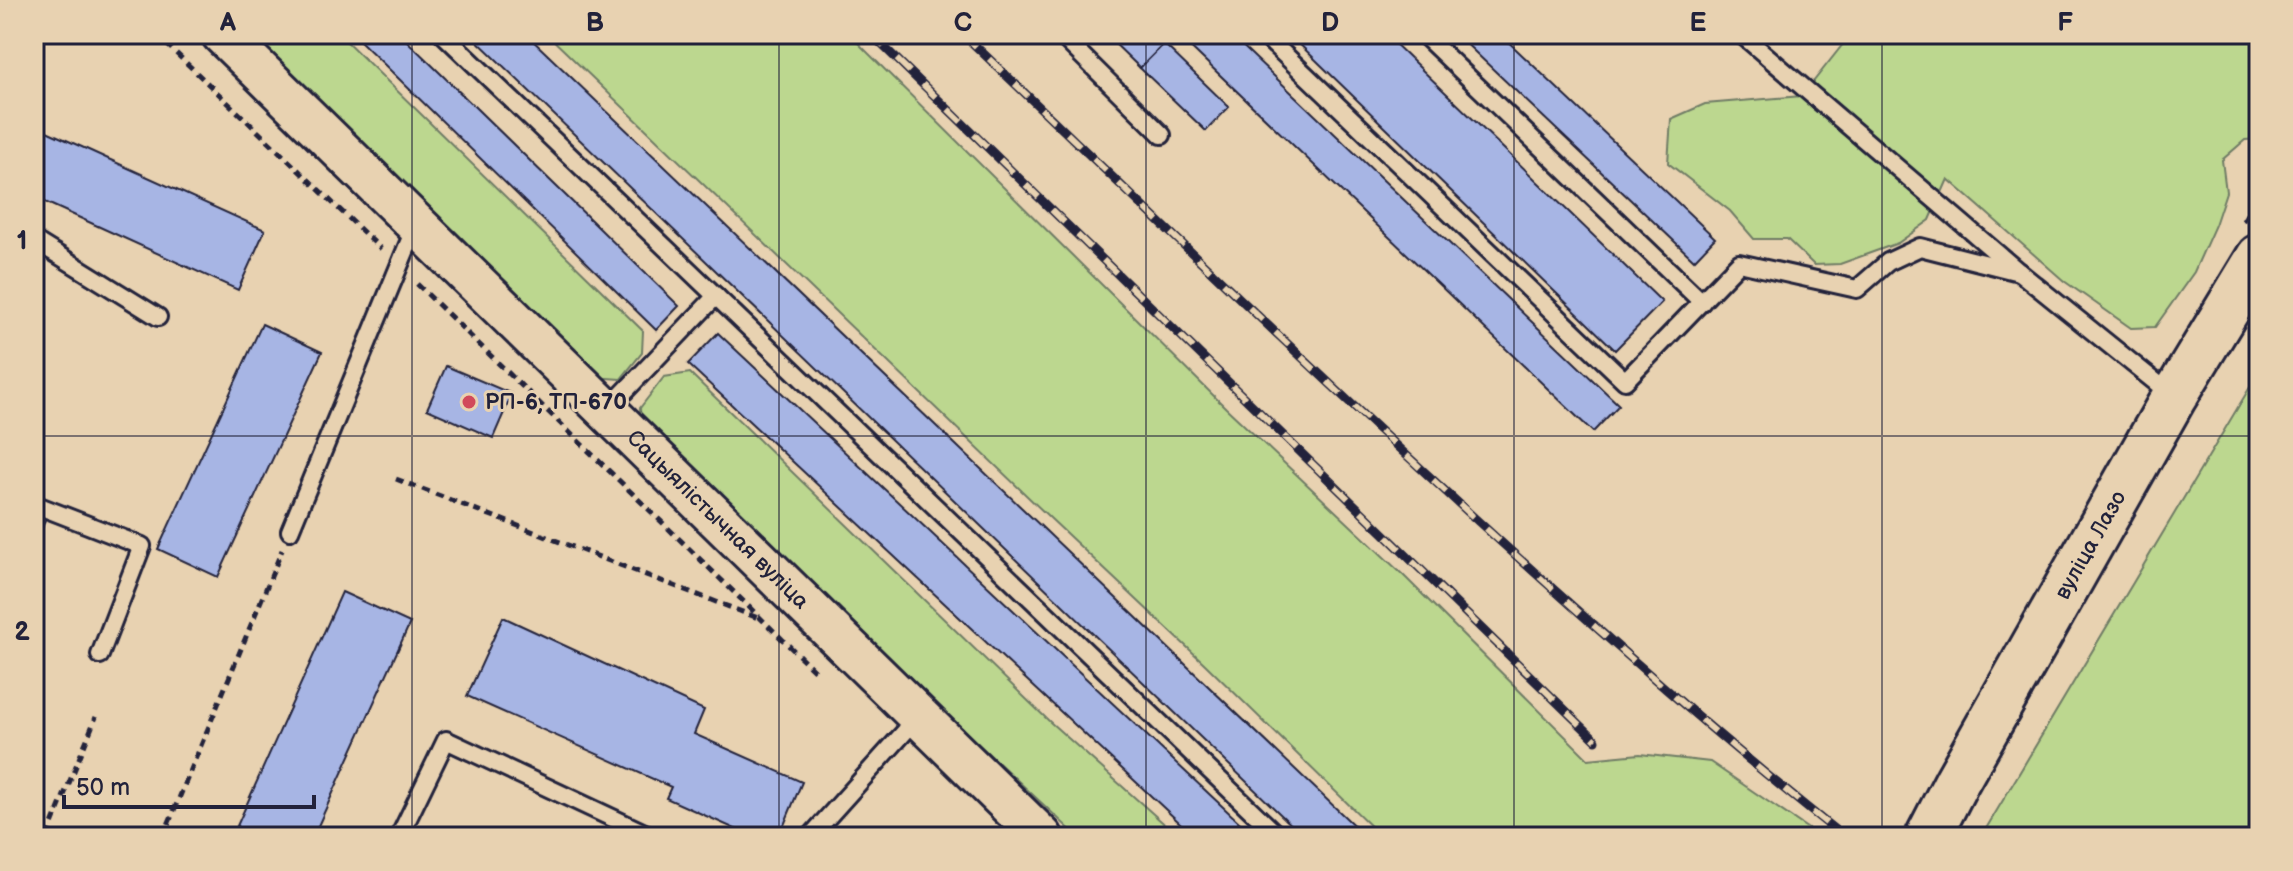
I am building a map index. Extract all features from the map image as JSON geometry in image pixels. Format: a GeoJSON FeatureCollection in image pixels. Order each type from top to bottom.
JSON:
{"type":"FeatureCollection","features":[{"type":"Feature","properties":{"kind":"main road","name":"вуліца Лазо"},"geometry":{"type":"LineString","coordinates":[[1928,837],[2174,397],[2259,257]]}},
{"type":"Feature","properties":{"kind":"street","name":"Сацыялістычная вуліца"},"geometry":{"type":"LineString","coordinates":[[222,34],[1042,837]]}},
{"type":"Feature","properties":{"kind":"lane"},"geometry":{"type":"LineString","coordinates":[[443,34],[1279,837]]}},
{"type":"Feature","properties":{"kind":"lane"},"geometry":{"type":"LineString","coordinates":[[1060,34],[1162,135]]}},
{"type":"Feature","properties":{"kind":"lane"},"geometry":{"type":"LineString","coordinates":[[1263,34],[1625,381],[1739,263],[1857,289],[1888,262],[1920,247],[2019,272]]}},
{"type":"Feature","properties":{"kind":"lane"},"geometry":{"type":"LineString","coordinates":[[1423,34],[1702,302]]}},
{"type":"Feature","properties":{"kind":"lane"},"geometry":{"type":"LineString","coordinates":[[1741,34],[2019,272],[2174,397]]}},
{"type":"Feature","properties":{"kind":"lane"},"geometry":{"type":"LineString","coordinates":[[290,531],[417,224]]}},
{"type":"Feature","properties":{"kind":"lane"},"geometry":{"type":"LineString","coordinates":[[34,240],[158,317]]}},
{"type":"Feature","properties":{"kind":"lane"},"geometry":{"type":"LineString","coordinates":[[607,410],[716,296]]}},
{"type":"Feature","properties":{"kind":"lane"},"geometry":{"type":"LineString","coordinates":[[34,504],[142,546],[100,655]]}},
{"type":"Feature","properties":{"kind":"lane"},"geometry":{"type":"LineString","coordinates":[[810,837],[920,715]]}},
{"type":"Feature","properties":{"kind":"lane"},"geometry":{"type":"LineString","coordinates":[[399,837],[446,740],[653,837]]}},
{"type":"Feature","properties":{"kind":"path"},"geometry":{"type":"LineString","coordinates":[[156,34],[384,252]]}},
{"type":"Feature","properties":{"kind":"path"},"geometry":{"type":"LineString","coordinates":[[399,266],[827,683]]}},
{"type":"Feature","properties":{"kind":"path"},"geometry":{"type":"LineString","coordinates":[[396,479],[762,619]]}},
{"type":"Feature","properties":{"kind":"path"},"geometry":{"type":"LineString","coordinates":[[163,837],[290,531]]}},
{"type":"Feature","properties":{"kind":"path"},"geometry":{"type":"LineString","coordinates":[[47,837],[96,717]]}},
{"type":"Feature","properties":{"kind":"green space"},"geometry":{"type":"Polygon","coordinates":[[[239,34],[339,34],[643,331],[642,353],[621,379],[591,377],[239,34]]]}},
{"type":"Feature","properties":{"kind":"green space"},"geometry":{"type":"Polygon","coordinates":[[[547,34],[849,34],[1226,408],[1402,574],[1588,759],[1640,754],[1710,762],[1820,837],[1382,837],[547,34]]]}},
{"type":"Feature","properties":{"kind":"green space"},"geometry":{"type":"Polygon","coordinates":[[[1851,34],[2259,34],[2259,139],[2245,140],[2222,160],[2226,192],[2215,225],[2194,272],[2155,327],[2131,328],[2064,281],[1948,179],[1930,220],[1898,243],[1840,264],[1814,265],[1787,239],[1754,239],[1730,211],[1668,163],[1671,119],[1705,104],[1802,96],[1851,34]]]}},
{"type":"Feature","properties":{"kind":"green space"},"geometry":{"type":"Polygon","coordinates":[[[2259,372],[2259,837],[1981,837],[2259,372]]]}},
{"type":"Feature","properties":{"kind":"green space"},"geometry":{"type":"Polygon","coordinates":[[[690,373],[1050,722],[1179,837],[1078,837],[641,429],[640,408],[664,377],[690,373]]]}},
{"type":"Feature","properties":{"kind":"building"},"geometry":{"type":"Polygon","coordinates":[[[353,34],[400,34],[679,306],[656,330],[353,34]]]}},
{"type":"Feature","properties":{"kind":"building"},"geometry":{"type":"Polygon","coordinates":[[[470,34],[526,34],[1366,837],[1304,837],[470,34]]]}},
{"type":"Feature","properties":{"kind":"building"},"geometry":{"type":"Polygon","coordinates":[[[1105,34],[1153,34],[1164,44],[1140,68],[1105,34]]]}},
{"type":"Feature","properties":{"kind":"building"},"geometry":{"type":"Polygon","coordinates":[[[1177,34],[1230,34],[1619,405],[1593,432],[1177,34]]]}},
{"type":"Feature","properties":{"kind":"building"},"geometry":{"type":"Polygon","coordinates":[[[1289,34],[1385,34],[1662,302],[1615,350],[1289,34]]]}},
{"type":"Feature","properties":{"kind":"building"},"geometry":{"type":"Polygon","coordinates":[[[1456,34],[1500,34],[1715,238],[1694,260],[1456,34]]]}},
{"type":"Feature","properties":{"kind":"building"},"geometry":{"type":"Polygon","coordinates":[[[1164,44],[1229,107],[1206,131],[1140,68],[1164,44]]]}},
{"type":"Feature","properties":{"kind":"building"},"geometry":{"type":"Polygon","coordinates":[[[40,128],[265,230],[238,290],[34,197],[34,142],[40,128]]]}},
{"type":"Feature","properties":{"kind":"building"},"geometry":{"type":"Polygon","coordinates":[[[262,324],[322,352],[218,577],[158,549],[262,324]]]}},
{"type":"Feature","properties":{"kind":"building"},"geometry":{"type":"Polygon","coordinates":[[[718,333],[1255,837],[1195,837],[688,364],[718,333]]]}},
{"type":"Feature","properties":{"kind":"building","name":"РП-6, ТП-670"},"geometry":{"type":"Polygon","coordinates":[[[446,366],[512,394],[493,438],[427,409],[446,366]]]}},
{"type":"Feature","properties":{"kind":"building"},"geometry":{"type":"Polygon","coordinates":[[[34,513],[46,517],[34,552],[34,513]]]}},
{"type":"Feature","properties":{"kind":"building"},"geometry":{"type":"Polygon","coordinates":[[[342,592],[410,623],[313,837],[232,837],[342,592]]]}},
{"type":"Feature","properties":{"kind":"building"},"geometry":{"type":"Polygon","coordinates":[[[503,617],[704,710],[694,734],[802,782],[779,837],[753,837],[666,798],[671,787],[467,696],[503,617]]]}},
{"type":"Feature","properties":{"kind":"railway"},"geometry":{"type":"LineString","coordinates":[[871,34],[1596,740]]}},
{"type":"Feature","properties":{"kind":"railway"},"geometry":{"type":"LineString","coordinates":[[963,34],[1291,348],[1491,533],[1709,726],[1844,837]]}},
{"type":"Feature","properties":{"kind":"place","name":"РП-6, ТП-670"},"geometry":{"type":"Point","coordinates":[469,402]}}]}
